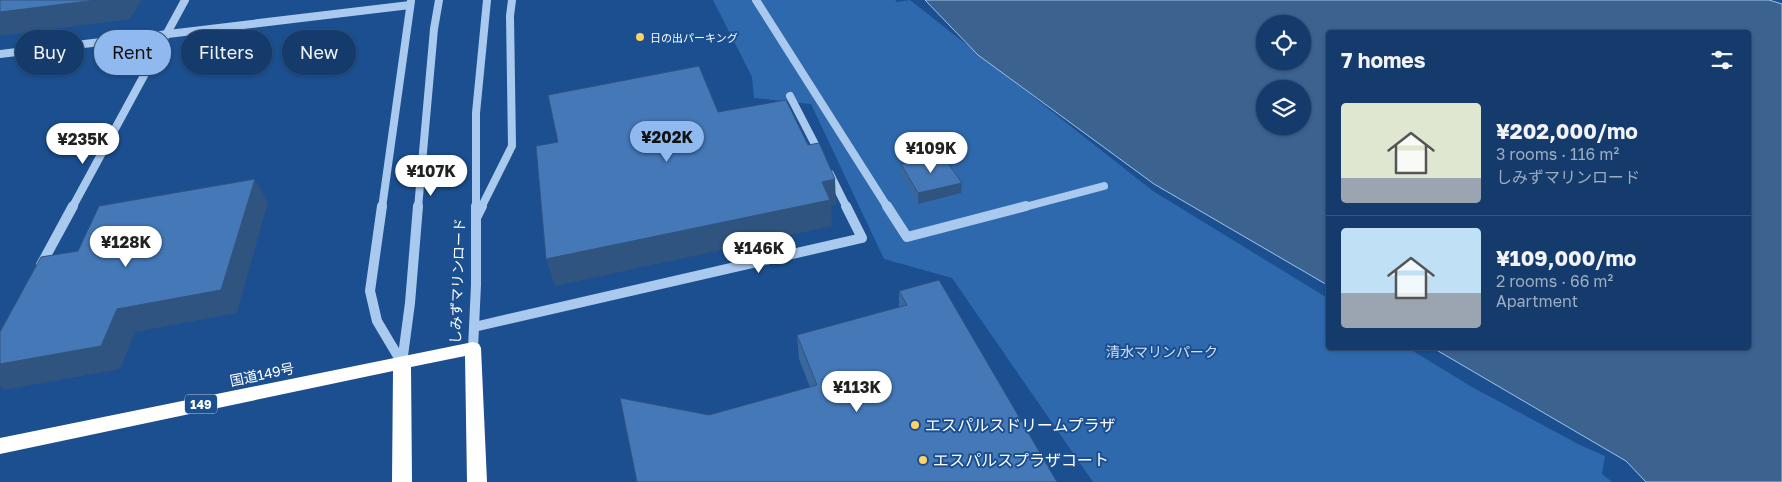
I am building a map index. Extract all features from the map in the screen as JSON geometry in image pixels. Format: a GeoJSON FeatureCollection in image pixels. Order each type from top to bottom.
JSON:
{"type":"FeatureCollection","features":[{"type":"Feature","properties":{"kind":"highway","name":"国道149号"},"geometry":{"type":"LineString","coordinates":[[0,446],[473,348]]}},
{"type":"Feature","properties":{"kind":"highway","name":"しみずマリンロード"},"geometry":{"type":"LineString","coordinates":[[473,348],[477,482]]}},
{"type":"Feature","properties":{"kind":"highway"},"geometry":{"type":"LineString","coordinates":[[402,363],[402,482]]}},
{"type":"Feature","properties":{"kind":"street"},"geometry":{"type":"LineString","coordinates":[[170,30],[185,0]]}},
{"type":"Feature","properties":{"kind":"street"},"geometry":{"type":"LineString","coordinates":[[402,363],[410,303],[434,29],[439,0]]}},
{"type":"Feature","properties":{"kind":"street","name":"しみずマリンロード"},"geometry":{"type":"LineString","coordinates":[[473,348],[477,218],[476,113],[487,0]]}},
{"type":"Feature","properties":{"kind":"street"},"geometry":{"type":"LineString","coordinates":[[477,218],[512,146],[510,16],[512,0]]}},
{"type":"Feature","properties":{"kind":"street"},"geometry":{"type":"LineString","coordinates":[[756,0],[907,237],[1104,186]]}},
{"type":"Feature","properties":{"kind":"street"},"geometry":{"type":"LineString","coordinates":[[171,33],[411,3],[370,290],[377,321],[402,363]]}},
{"type":"Feature","properties":{"kind":"street"},"geometry":{"type":"LineString","coordinates":[[0,54],[94,42]]}},
{"type":"Feature","properties":{"kind":"street"},"geometry":{"type":"LineString","coordinates":[[38,270],[145,75]]}},
{"type":"Feature","properties":{"kind":"street"},"geometry":{"type":"LineString","coordinates":[[474,326],[862,238],[790,96]]}},
{"type":"Feature","properties":{"kind":"green space","name":"清水マリンパーク"},"geometry":{"type":"Polygon","coordinates":[[[713,0],[895,0],[897,2],[910,0],[1153,191],[1326,297],[1326,350],[1411,350],[1472,387],[1580,445],[1605,456],[1602,474],[1612,482],[1093,482],[952,278],[884,259],[811,104],[754,98],[752,77],[713,0]]]}},
{"type":"Feature","properties":{"kind":"shaded area"},"geometry":{"type":"Polygon","coordinates":[[[925,0],[1769,0],[1782,4],[1782,482],[1646,482],[1626,461],[1436,350],[1751,350],[1751,30],[1326,30],[1326,284],[1154,184],[978,55],[925,0]]]}},
{"type":"Feature","properties":{"kind":"building"},"geometry":{"type":"Polygon","coordinates":[[[0,0],[97,0],[0,12],[0,0]]]}},
{"type":"Feature","properties":{"kind":"building"},"geometry":{"type":"Polygon","coordinates":[[[699,66],[718,112],[786,100],[808,145],[819,143],[821,147],[835,179],[822,182],[830,200],[546,259],[536,146],[558,142],[548,95],[699,66]]]}},
{"type":"Feature","properties":{"kind":"building"},"geometry":{"type":"Polygon","coordinates":[[[942,155],[962,183],[918,193],[901,164],[942,155]]]}},
{"type":"Feature","properties":{"kind":"building"},"geometry":{"type":"Polygon","coordinates":[[[255,179],[221,290],[117,309],[101,346],[0,364],[0,332],[41,257],[78,251],[99,206],[255,179]]]}},
{"type":"Feature","properties":{"kind":"building"},"geometry":{"type":"Polygon","coordinates":[[[939,280],[1057,482],[637,482],[620,398],[709,415],[817,385],[797,335],[907,305],[899,291],[939,280]]]}},
{"type":"Feature","properties":{"kind":"place","name":"日の出パーキング"},"geometry":{"type":"Point","coordinates":[640,37]}},
{"type":"Feature","properties":{"kind":"place","name":"エスパルスドリームプラザ"},"geometry":{"type":"Point","coordinates":[915,425]}},
{"type":"Feature","properties":{"kind":"place","name":"エスパルスプラザコート"},"geometry":{"type":"Point","coordinates":[923,460]}}]}
